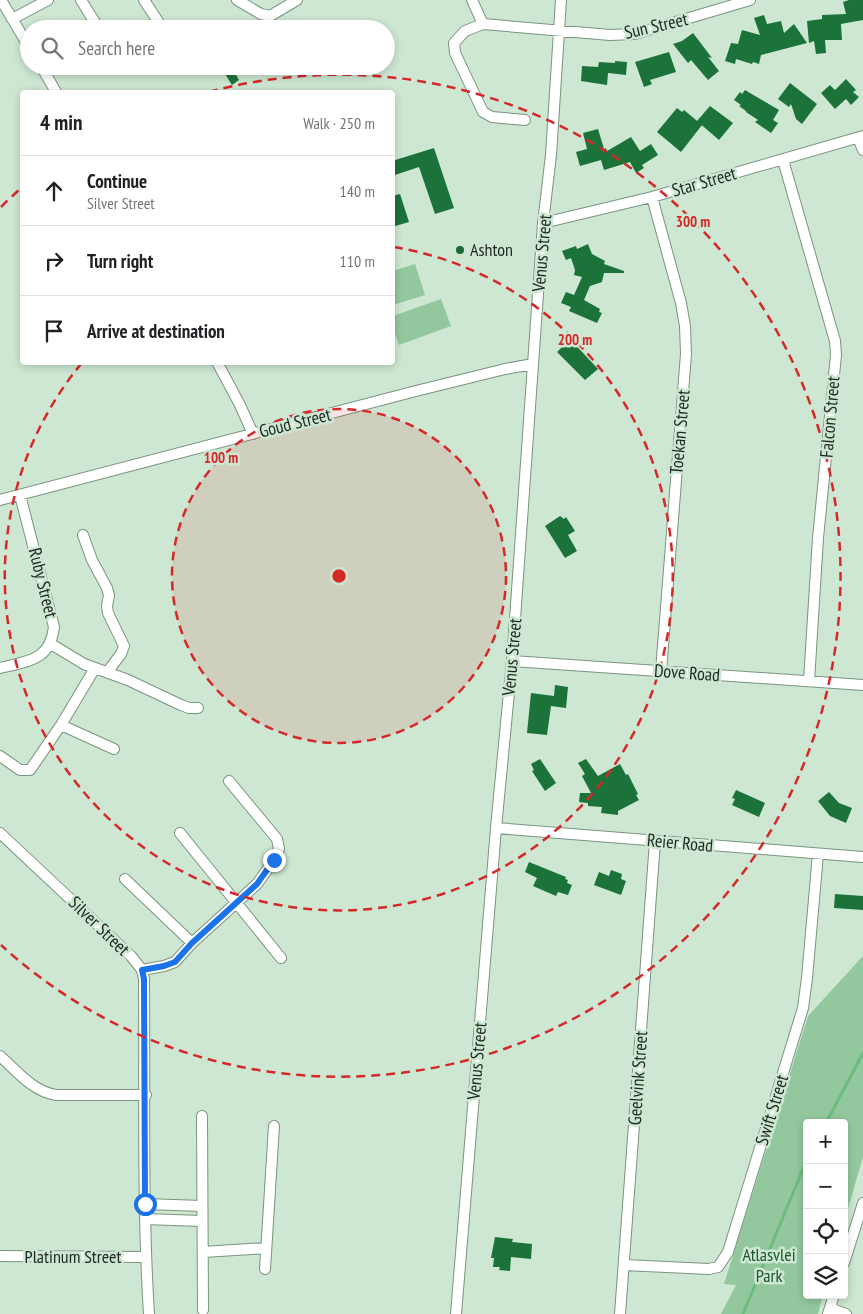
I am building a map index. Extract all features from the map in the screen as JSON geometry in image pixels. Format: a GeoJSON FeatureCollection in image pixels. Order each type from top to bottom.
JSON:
{"type":"FeatureCollection","features":[{"type":"Feature","properties":{"kind":"street"},"geometry":{"type":"LineString","coordinates":[[1,0],[20,32]]}},
{"type":"Feature","properties":{"kind":"street"},"geometry":{"type":"LineString","coordinates":[[12,19],[48,0]]}},
{"type":"Feature","properties":{"kind":"street"},"geometry":{"type":"LineString","coordinates":[[81,0],[93,20]]}},
{"type":"Feature","properties":{"kind":"street"},"geometry":{"type":"LineString","coordinates":[[144,0],[157,20]]}},
{"type":"Feature","properties":{"kind":"street"},"geometry":{"type":"LineString","coordinates":[[237,0],[261,14],[270,16],[296,0]]}},
{"type":"Feature","properties":{"kind":"street"},"geometry":{"type":"LineString","coordinates":[[472,0],[483,24],[465,31],[454,43],[459,63],[483,112],[492,117],[525,120]]}},
{"type":"Feature","properties":{"kind":"street","name":"Venus Street"},"geometry":{"type":"LineString","coordinates":[[456,1314],[496,828],[512,661],[561,0]]}},
{"type":"Feature","properties":{"kind":"street","name":"Sun Street"},"geometry":{"type":"LineString","coordinates":[[483,24],[610,35],[635,34],[747,0]]}},
{"type":"Feature","properties":{"kind":"street"},"geometry":{"type":"LineString","coordinates":[[46,75],[55,90]]}},
{"type":"Feature","properties":{"kind":"street"},"geometry":{"type":"LineString","coordinates":[[861,137],[863,150]]}},
{"type":"Feature","properties":{"kind":"street","name":"Star Street"},"geometry":{"type":"LineString","coordinates":[[544,223],[652,197],[861,137]]}},
{"type":"Feature","properties":{"kind":"street","name":"Falcon Street"},"geometry":{"type":"LineString","coordinates":[[783,160],[835,341],[836,355],[818,538],[809,681]]}},
{"type":"Feature","properties":{"kind":"street","name":"Toekan Street"},"geometry":{"type":"LineString","coordinates":[[652,197],[681,303],[685,326],[686,354],[661,671]]}},
{"type":"Feature","properties":{"kind":"street","name":"Goud Street"},"geometry":{"type":"LineString","coordinates":[[0,500],[505,369],[533,364]]}},
{"type":"Feature","properties":{"kind":"street"},"geometry":{"type":"LineString","coordinates":[[218,365],[240,405],[253,434]]}},
{"type":"Feature","properties":{"kind":"street","name":"Ruby Street"},"geometry":{"type":"LineString","coordinates":[[0,668],[38,657],[50,644],[54,627],[20,495]]}},
{"type":"Feature","properties":{"kind":"street"},"geometry":{"type":"LineString","coordinates":[[83,535],[92,560],[107,588],[109,595],[108,613],[124,646],[121,654],[108,671]]}},
{"type":"Feature","properties":{"kind":"street"},"geometry":{"type":"LineString","coordinates":[[50,644],[84,664],[108,671],[180,705],[198,708]]}},
{"type":"Feature","properties":{"kind":"street","name":"Dove Road"},"geometry":{"type":"LineString","coordinates":[[512,661],[863,685]]}},
{"type":"Feature","properties":{"kind":"street"},"geometry":{"type":"LineString","coordinates":[[0,756],[20,770],[30,770],[61,725],[95,668]]}},
{"type":"Feature","properties":{"kind":"street"},"geometry":{"type":"LineString","coordinates":[[61,725],[114,749]]}},
{"type":"Feature","properties":{"kind":"street"},"geometry":{"type":"LineString","coordinates":[[142,970],[175,962],[192,943],[257,884],[274,860],[279,849],[277,839],[229,781]]}},
{"type":"Feature","properties":{"kind":"street","name":"Reier Road"},"geometry":{"type":"LineString","coordinates":[[496,828],[863,857]]}},
{"type":"Feature","properties":{"kind":"street","name":"Silver Street"},"geometry":{"type":"LineString","coordinates":[[0,833],[131,956],[142,970],[144,979],[146,1095],[145,1257],[149,1314]]}},
{"type":"Feature","properties":{"kind":"street"},"geometry":{"type":"LineString","coordinates":[[180,833],[281,958]]}},
{"type":"Feature","properties":{"kind":"street","name":"Geelvink Street"},"geometry":{"type":"LineString","coordinates":[[620,1314],[655,841]]}},
{"type":"Feature","properties":{"kind":"street","name":"Swift Street"},"geometry":{"type":"LineString","coordinates":[[624,1265],[709,1269],[718,1267],[728,1252],[803,1008],[818,854]]}},
{"type":"Feature","properties":{"kind":"street"},"geometry":{"type":"LineString","coordinates":[[125,878],[192,943]]}},
{"type":"Feature","properties":{"kind":"street"},"geometry":{"type":"LineString","coordinates":[[0,1056],[33,1086],[45,1093],[56,1095],[146,1095]]}},
{"type":"Feature","properties":{"kind":"street"},"geometry":{"type":"LineString","coordinates":[[202,1116],[203,1310]]}},
{"type":"Feature","properties":{"kind":"street"},"geometry":{"type":"LineString","coordinates":[[265,1269],[274,1126]]}},
{"type":"Feature","properties":{"kind":"street"},"geometry":{"type":"LineString","coordinates":[[847,1254],[863,1203]]}},
{"type":"Feature","properties":{"kind":"street"},"geometry":{"type":"LineString","coordinates":[[145,1204],[202,1206]]}},
{"type":"Feature","properties":{"kind":"street"},"geometry":{"type":"LineString","coordinates":[[145,1219],[202,1222]]}},
{"type":"Feature","properties":{"kind":"street"},"geometry":{"type":"LineString","coordinates":[[202,1252],[266,1248]]}},
{"type":"Feature","properties":{"kind":"street","name":"Platinum Street"},"geometry":{"type":"LineString","coordinates":[[0,1256],[145,1257]]}},
{"type":"Feature","properties":{"kind":"street"},"geometry":{"type":"LineString","coordinates":[[833,1299],[829,1311],[846,1314]]}},
{"type":"Feature","properties":{"kind":"green space"},"geometry":{"type":"Polygon","coordinates":[[[415,264],[425,295],[395,304],[395,270],[415,264]]]}},
{"type":"Feature","properties":{"kind":"green space"},"geometry":{"type":"Polygon","coordinates":[[[441,299],[451,326],[399,345],[395,334],[395,315],[441,299]]]}},
{"type":"Feature","properties":{"kind":"green space","name":"Atlasvlei Park"},"geometry":{"type":"Polygon","coordinates":[[[863,956],[863,1157],[848,1208],[848,1119],[803,1119],[803,1299],[822,1299],[818,1314],[721,1314],[736,1285],[724,1284],[808,1016],[863,956]]]}},
{"type":"Feature","properties":{"kind":"building"},"geometry":{"type":"Polygon","coordinates":[[[863,0],[863,20],[841,24],[842,40],[825,40],[826,53],[816,54],[814,41],[809,43],[807,21],[822,19],[822,15],[846,14],[843,2],[863,0]]]}},
{"type":"Feature","properties":{"kind":"building"},"geometry":{"type":"Polygon","coordinates":[[[764,15],[767,24],[781,21],[784,33],[794,24],[807,43],[761,55],[759,64],[736,59],[735,64],[725,61],[731,43],[738,44],[742,30],[760,35],[754,18],[764,15]]]}},
{"type":"Feature","properties":{"kind":"building"},"geometry":{"type":"Polygon","coordinates":[[[693,33],[712,58],[708,57],[719,71],[708,80],[691,60],[688,63],[673,44],[682,41],[693,33]]]}},
{"type":"Feature","properties":{"kind":"building"},"geometry":{"type":"Polygon","coordinates":[[[669,52],[676,72],[650,80],[652,84],[644,87],[635,62],[669,52]]]}},
{"type":"Feature","properties":{"kind":"building"},"geometry":{"type":"Polygon","coordinates":[[[615,61],[627,62],[626,75],[608,73],[607,85],[581,81],[582,66],[598,67],[599,62],[615,63],[615,61]]]}},
{"type":"Feature","properties":{"kind":"building"},"geometry":{"type":"Polygon","coordinates":[[[226,75],[236,75],[239,80],[232,85],[226,75]]]}},
{"type":"Feature","properties":{"kind":"building"},"geometry":{"type":"Polygon","coordinates":[[[846,79],[856,90],[853,92],[859,97],[851,105],[846,99],[835,109],[821,93],[830,85],[835,90],[846,79]]]}},
{"type":"Feature","properties":{"kind":"building"},"geometry":{"type":"Polygon","coordinates":[[[790,83],[817,104],[802,124],[796,119],[791,104],[789,107],[778,99],[790,83]]]}},
{"type":"Feature","properties":{"kind":"building"},"geometry":{"type":"Polygon","coordinates":[[[745,90],[779,110],[773,120],[778,123],[771,133],[755,122],[758,120],[746,112],[734,100],[740,92],[742,94],[745,90]]]}},
{"type":"Feature","properties":{"kind":"building"},"geometry":{"type":"Polygon","coordinates":[[[710,106],[733,123],[719,140],[697,121],[710,106]]]}},
{"type":"Feature","properties":{"kind":"building"},"geometry":{"type":"Polygon","coordinates":[[[677,108],[682,112],[684,110],[702,125],[681,152],[657,132],[677,108]]]}},
{"type":"Feature","properties":{"kind":"building"},"geometry":{"type":"Polygon","coordinates":[[[598,129],[604,149],[606,148],[607,151],[631,137],[640,151],[651,144],[658,155],[642,165],[644,168],[636,173],[630,162],[604,170],[601,160],[580,166],[576,152],[587,149],[583,133],[598,129]]]}},
{"type":"Feature","properties":{"kind":"building"},"geometry":{"type":"Polygon","coordinates":[[[434,148],[454,208],[435,214],[419,167],[395,175],[395,160],[434,148]]]}},
{"type":"Feature","properties":{"kind":"building"},"geometry":{"type":"Polygon","coordinates":[[[400,194],[409,222],[395,226],[395,195],[400,194]]]}},
{"type":"Feature","properties":{"kind":"building"},"geometry":{"type":"Polygon","coordinates":[[[588,244],[592,254],[605,261],[604,264],[624,271],[624,273],[604,273],[602,282],[590,286],[584,300],[600,309],[599,312],[602,313],[597,323],[569,311],[571,307],[561,303],[566,292],[574,295],[582,277],[574,275],[575,270],[571,258],[566,260],[562,251],[576,246],[577,249],[588,244]]]}},
{"type":"Feature","properties":{"kind":"building"},"geometry":{"type":"Polygon","coordinates":[[[570,339],[598,369],[585,380],[557,352],[570,339]]]}},
{"type":"Feature","properties":{"kind":"building"},"geometry":{"type":"Polygon","coordinates":[[[560,516],[564,519],[566,517],[575,531],[568,535],[577,551],[565,558],[545,526],[560,516]]]}},
{"type":"Feature","properties":{"kind":"building"},"geometry":{"type":"Polygon","coordinates":[[[555,685],[568,687],[566,708],[551,706],[547,735],[527,733],[531,693],[554,696],[555,685]]]}},
{"type":"Feature","properties":{"kind":"building"},"geometry":{"type":"Polygon","coordinates":[[[540,759],[556,783],[545,791],[532,771],[534,770],[531,764],[540,759]]]}},
{"type":"Feature","properties":{"kind":"building"},"geometry":{"type":"Polygon","coordinates":[[[586,759],[598,776],[620,764],[626,775],[628,774],[639,800],[618,811],[618,815],[601,813],[602,807],[588,806],[588,803],[579,802],[580,793],[591,793],[582,776],[585,774],[578,763],[586,759]]]}},
{"type":"Feature","properties":{"kind":"building"},"geometry":{"type":"Polygon","coordinates":[[[736,790],[765,803],[759,817],[732,805],[735,799],[732,798],[736,790]]]}},
{"type":"Feature","properties":{"kind":"building"},"geometry":{"type":"Polygon","coordinates":[[[829,792],[839,803],[852,808],[846,823],[830,816],[818,801],[829,792]]]}},
{"type":"Feature","properties":{"kind":"building"},"geometry":{"type":"Polygon","coordinates":[[[529,862],[566,877],[567,883],[572,885],[568,895],[558,892],[556,896],[533,886],[537,878],[525,872],[529,862]]]}},
{"type":"Feature","properties":{"kind":"building"},"geometry":{"type":"Polygon","coordinates":[[[611,870],[622,874],[621,879],[626,881],[621,895],[594,885],[599,872],[609,876],[611,870]]]}},
{"type":"Feature","properties":{"kind":"building"},"geometry":{"type":"Polygon","coordinates":[[[835,894],[863,896],[863,910],[834,908],[835,894]]]}},
{"type":"Feature","properties":{"kind":"building"},"geometry":{"type":"Polygon","coordinates":[[[495,1237],[513,1239],[512,1242],[532,1244],[531,1259],[511,1257],[510,1271],[499,1270],[500,1267],[493,1267],[494,1258],[491,1258],[495,1237]]]}},
{"type":"Feature","properties":{"kind":"waterway"},"geometry":{"type":"LineString","coordinates":[[828,1119],[863,1053]]}},
{"type":"Feature","properties":{"kind":"waterway"},"geometry":{"type":"LineString","coordinates":[[743,1314],[805,1164]]}},
{"type":"Feature","properties":{"kind":"place","name":"Ashton"},"geometry":{"type":"Point","coordinates":[460,250]}},
{"type":"Feature","properties":{"kind":"route"},"geometry":{"type":"LineString","coordinates":[[145,1204],[146,1095],[144,979],[142,970],[175,962],[192,943],[257,884],[274,860]]}}]}
